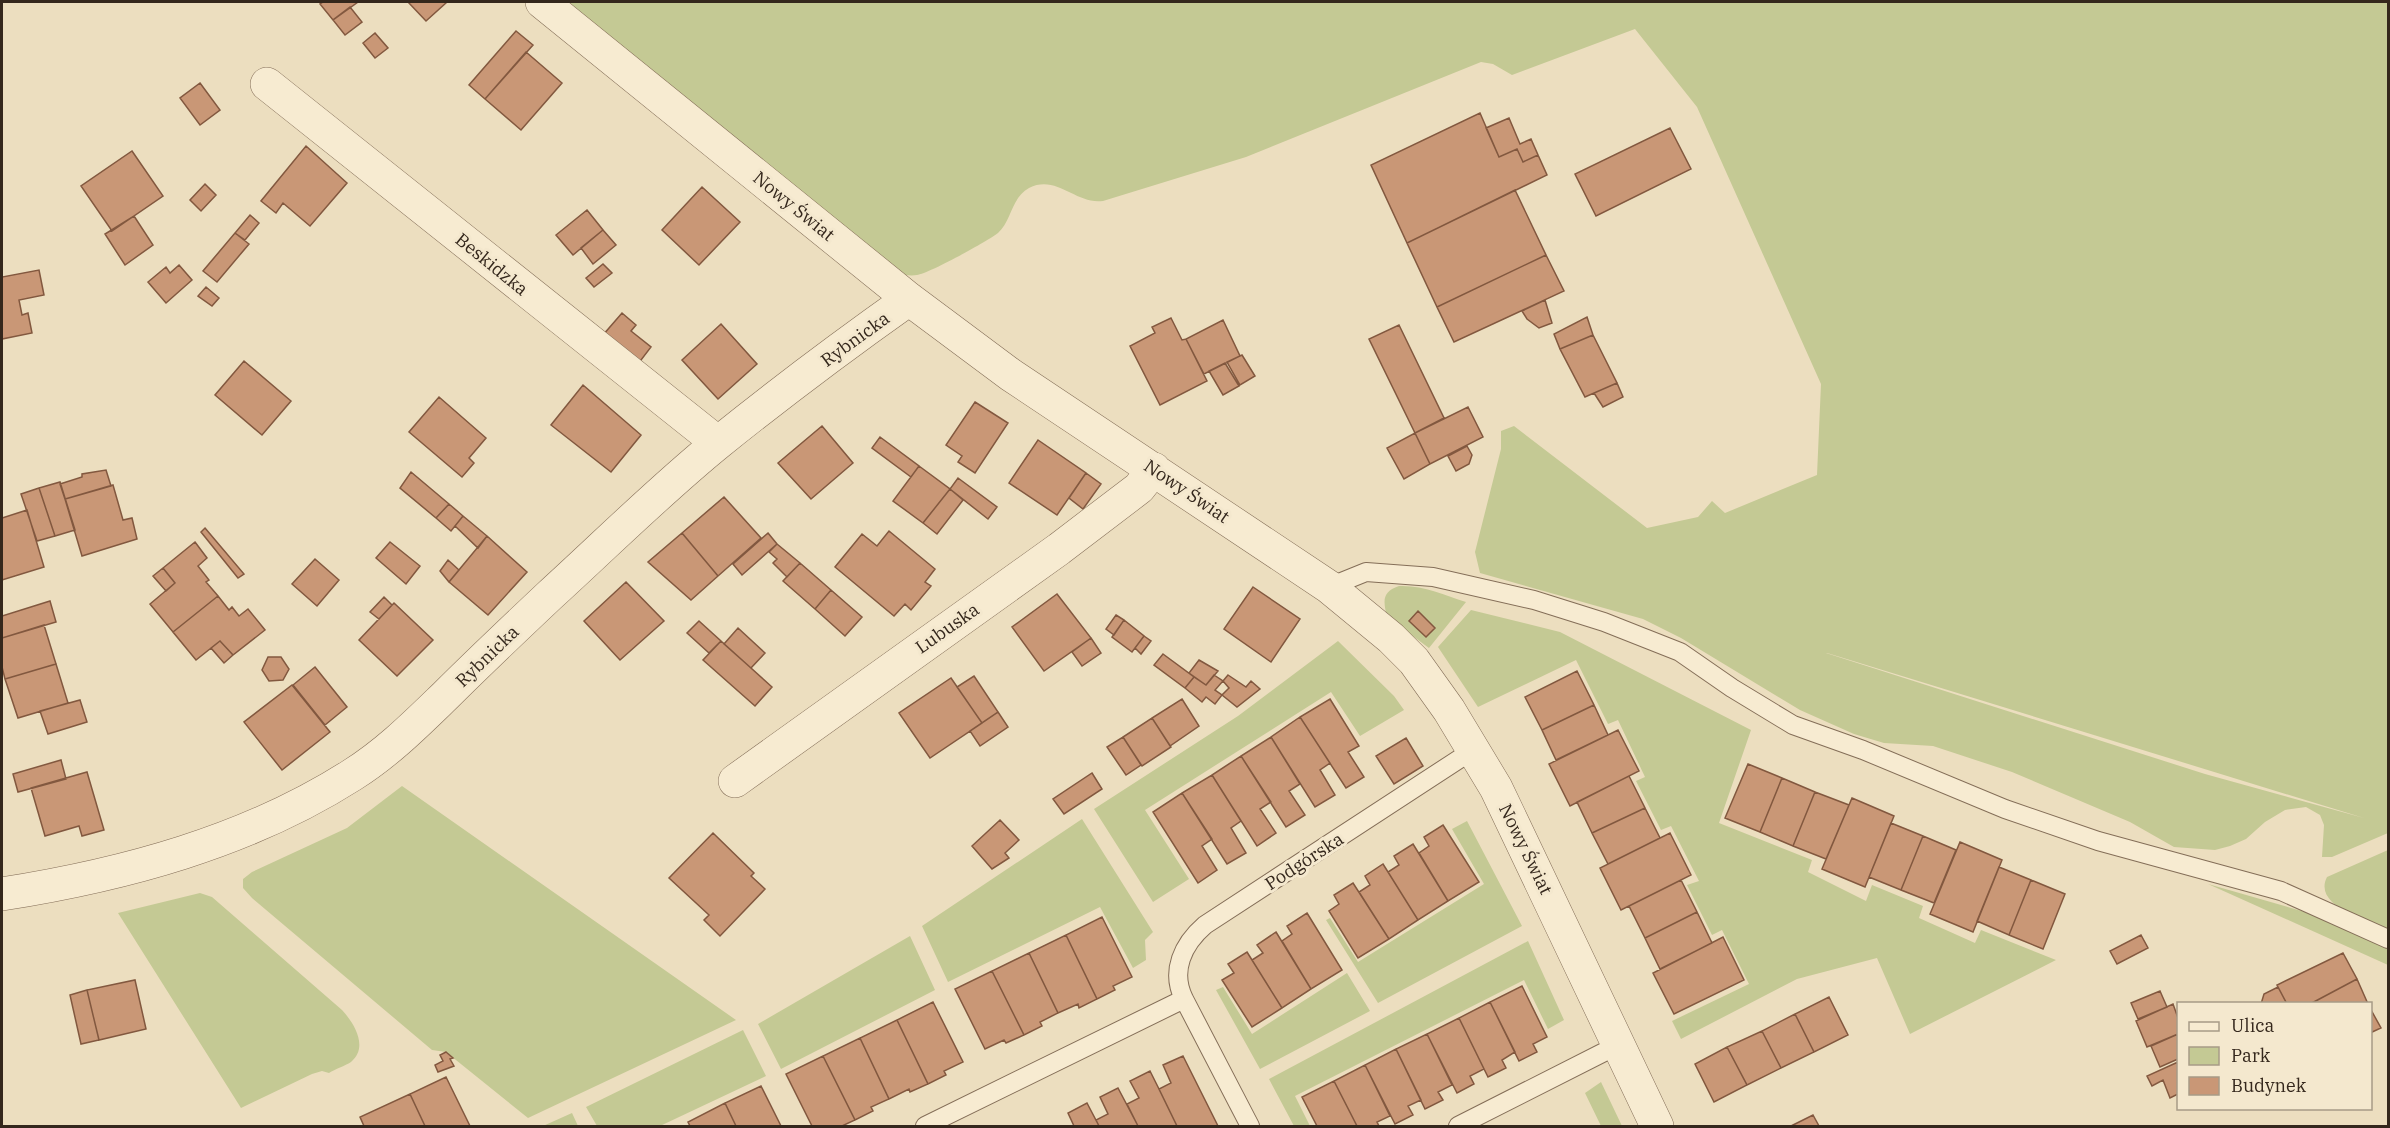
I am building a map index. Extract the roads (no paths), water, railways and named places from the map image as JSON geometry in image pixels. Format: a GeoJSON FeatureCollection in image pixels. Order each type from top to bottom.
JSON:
{"type":"FeatureCollection","features":[{"type":"Feature","properties":{"kind":"street","name":"Nowy Świat"},"geometry":{"type":"LineString","coordinates":[[542,2],[909,299],[1011,375],[1329,587],[1368,617],[1414,661],[1449,710],[1496,788],[1657,1126]]}},
{"type":"Feature","properties":{"kind":"street","name":"Beskidzka"},"geometry":{"type":"LineString","coordinates":[[267,84],[718,443]]}},
{"type":"Feature","properties":{"kind":"street","name":"Rybnicka"},"geometry":{"type":"LineString","coordinates":[[2,894],[92,878],[183,853],[282,813],[350,777],[383,755],[513,630],[718,443],[837,351],[909,299]]}},
{"type":"Feature","properties":{"kind":"street","name":"Lubuska"},"geometry":{"type":"LineString","coordinates":[[735,781],[1059,549],[1139,488],[1154,469]]}},
{"type":"Feature","properties":{"kind":"lane"},"geometry":{"type":"LineString","coordinates":[[1329,587],[1366,572],[1433,577],[1534,600],[1604,622],[1680,652],[1732,688],[1793,725],[1863,750],[2005,809],[2088,837],[2281,891],[2388,939]]}},
{"type":"Feature","properties":{"kind":"lane","name":"Podgórska"},"geometry":{"type":"LineString","coordinates":[[1250,1126],[1184,999],[1177,980],[1180,960],[1191,937],[1205,925],[1473,750]]}},
{"type":"Feature","properties":{"kind":"lane"},"geometry":{"type":"LineString","coordinates":[[925,1126],[1184,999]]}},
{"type":"Feature","properties":{"kind":"lane"},"geometry":{"type":"LineString","coordinates":[[1458,1126],[1618,1045]]}}]}
